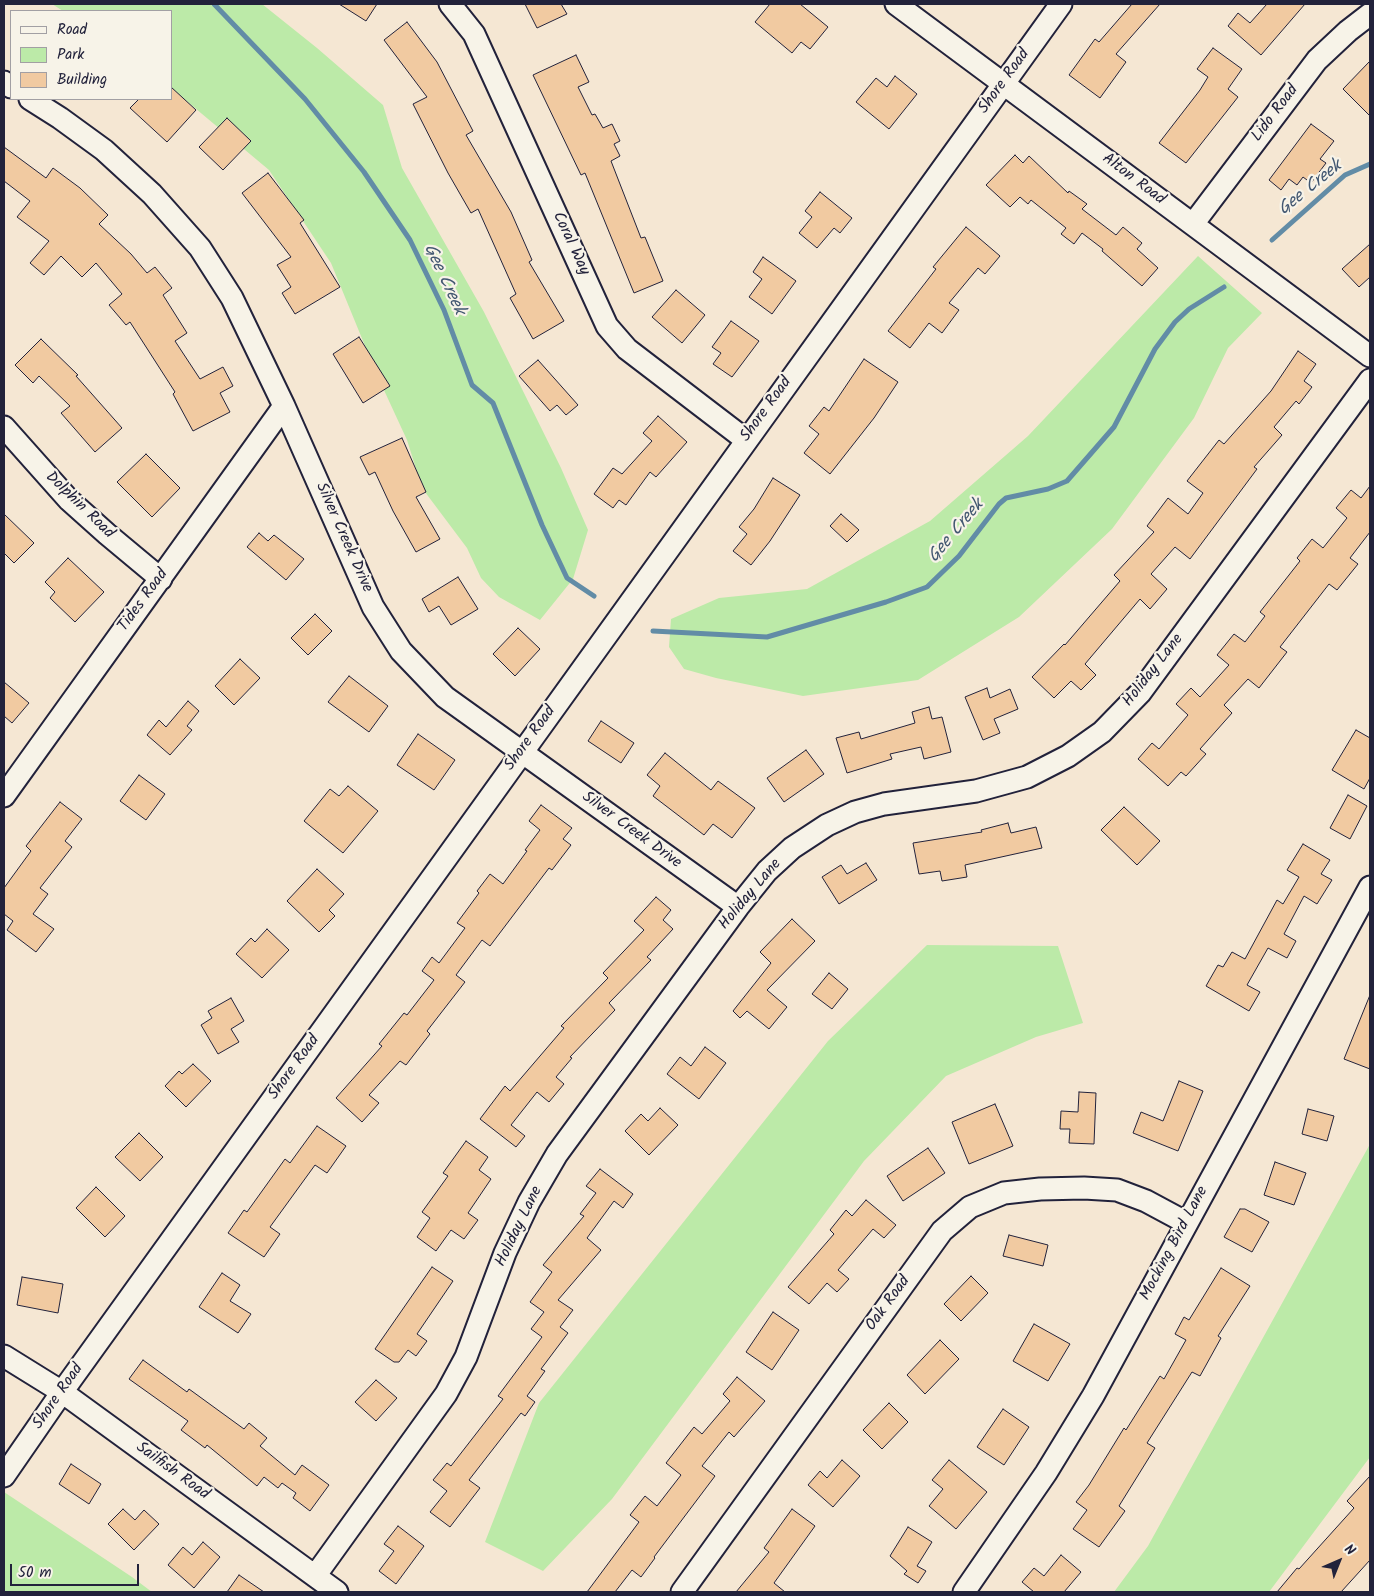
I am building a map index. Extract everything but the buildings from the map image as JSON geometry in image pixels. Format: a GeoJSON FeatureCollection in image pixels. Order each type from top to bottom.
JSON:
{"type":"FeatureCollection","features":[{"type":"Feature","properties":{"kind":"street","name":"Coral Way"},"geometry":{"type":"LineString","coordinates":[[450,4],[474,34],[607,326],[627,349],[746,440]]}},
{"type":"Feature","properties":{"kind":"street","name":"Alton Road"},"geometry":{"type":"LineString","coordinates":[[896,4],[1370,356]]}},
{"type":"Feature","properties":{"kind":"street","name":"Shore Road"},"geometry":{"type":"LineString","coordinates":[[4,1476],[62,1392],[1061,4]]}},
{"type":"Feature","properties":{"kind":"street","name":"Lido Road"},"geometry":{"type":"LineString","coordinates":[[1193,224],[1318,60],[1348,31],[1370,14]]}},
{"type":"Feature","properties":{"kind":"street","name":"Silver Creek Drive"},"geometry":{"type":"LineString","coordinates":[[32,100],[104,150],[152,194],[200,248],[232,298],[284,406],[373,607],[401,651],[445,698],[738,907]]}},
{"type":"Feature","properties":{"kind":"street","name":"Holiday Lane"},"geometry":{"type":"LineString","coordinates":[[315,1576],[446,1394],[466,1357],[505,1253],[529,1202],[557,1154],[738,907],[767,871],[792,848],[827,825],[856,812],[884,804],[976,791],[1027,777],[1068,756],[1102,732],[1140,693],[1370,380]]}},
{"type":"Feature","properties":{"kind":"street","name":"Tides Road"},"geometry":{"type":"LineString","coordinates":[[5,792],[284,406]]}},
{"type":"Feature","properties":{"kind":"street","name":"Dolphin Road"},"geometry":{"type":"LineString","coordinates":[[4,426],[69,500],[161,578]]}},
{"type":"Feature","properties":{"kind":"street","name":"Mocking Bird Lane"},"geometry":{"type":"LineString","coordinates":[[964,1592],[1046,1474],[1093,1396],[1370,887]]}},
{"type":"Feature","properties":{"kind":"street","name":"Oak Road"},"geometry":{"type":"LineString","coordinates":[[682,1592],[942,1231],[970,1207],[1004,1193],[1066,1188],[1117,1190],[1146,1201],[1187,1223]]}},
{"type":"Feature","properties":{"kind":"street","name":"Sailfish Road"},"geometry":{"type":"LineString","coordinates":[[4,1356],[62,1392],[337,1592]]}},
{"type":"Feature","properties":{"kind":"green space"},"geometry":{"type":"Polygon","coordinates":[[[52,4],[262,4],[383,105],[402,168],[484,312],[561,468],[588,530],[573,579],[540,620],[499,597],[481,578],[467,548],[422,488],[407,440],[377,375],[331,263],[269,170],[172,89],[172,10],[61,10],[52,4]]]}},
{"type":"Feature","properties":{"kind":"green space"},"geometry":{"type":"Polygon","coordinates":[[[1198,256],[1262,313],[1228,348],[1194,418],[1112,529],[1019,617],[918,680],[803,696],[716,678],[684,669],[669,647],[671,619],[719,598],[807,589],[930,521],[1028,436],[1198,256]]]}},
{"type":"Feature","properties":{"kind":"green space"},"geometry":{"type":"Polygon","coordinates":[[[927,945],[1058,946],[1083,1023],[1036,1037],[946,1076],[864,1161],[612,1499],[543,1571],[485,1542],[539,1403],[828,1041],[927,945]]]}},
{"type":"Feature","properties":{"kind":"green space"},"geometry":{"type":"Polygon","coordinates":[[[1370,1144],[1370,1457],[1269,1592],[1114,1592],[1148,1546],[1370,1144]]]}},
{"type":"Feature","properties":{"kind":"green space"},"geometry":{"type":"Polygon","coordinates":[[[4,1492],[132,1577],[152,1592],[4,1592],[4,1492]]]}},
{"type":"Feature","properties":{"kind":"waterway","name":"Gee Creek"},"geometry":{"type":"LineString","coordinates":[[214,4],[305,99],[364,172],[410,240],[444,310],[472,385],[493,403],[542,525],[567,578],[594,596]]}},
{"type":"Feature","properties":{"kind":"waterway","name":"Gee Creek"},"geometry":{"type":"LineString","coordinates":[[1272,240],[1345,175],[1370,164]]}},
{"type":"Feature","properties":{"kind":"waterway","name":"Gee Creek"},"geometry":{"type":"LineString","coordinates":[[653,631],[767,637],[886,602],[927,587],[959,556],[999,504],[1006,498],[1048,489],[1067,481],[1114,427],[1155,349],[1175,322],[1189,309],[1224,287]]}}]}
